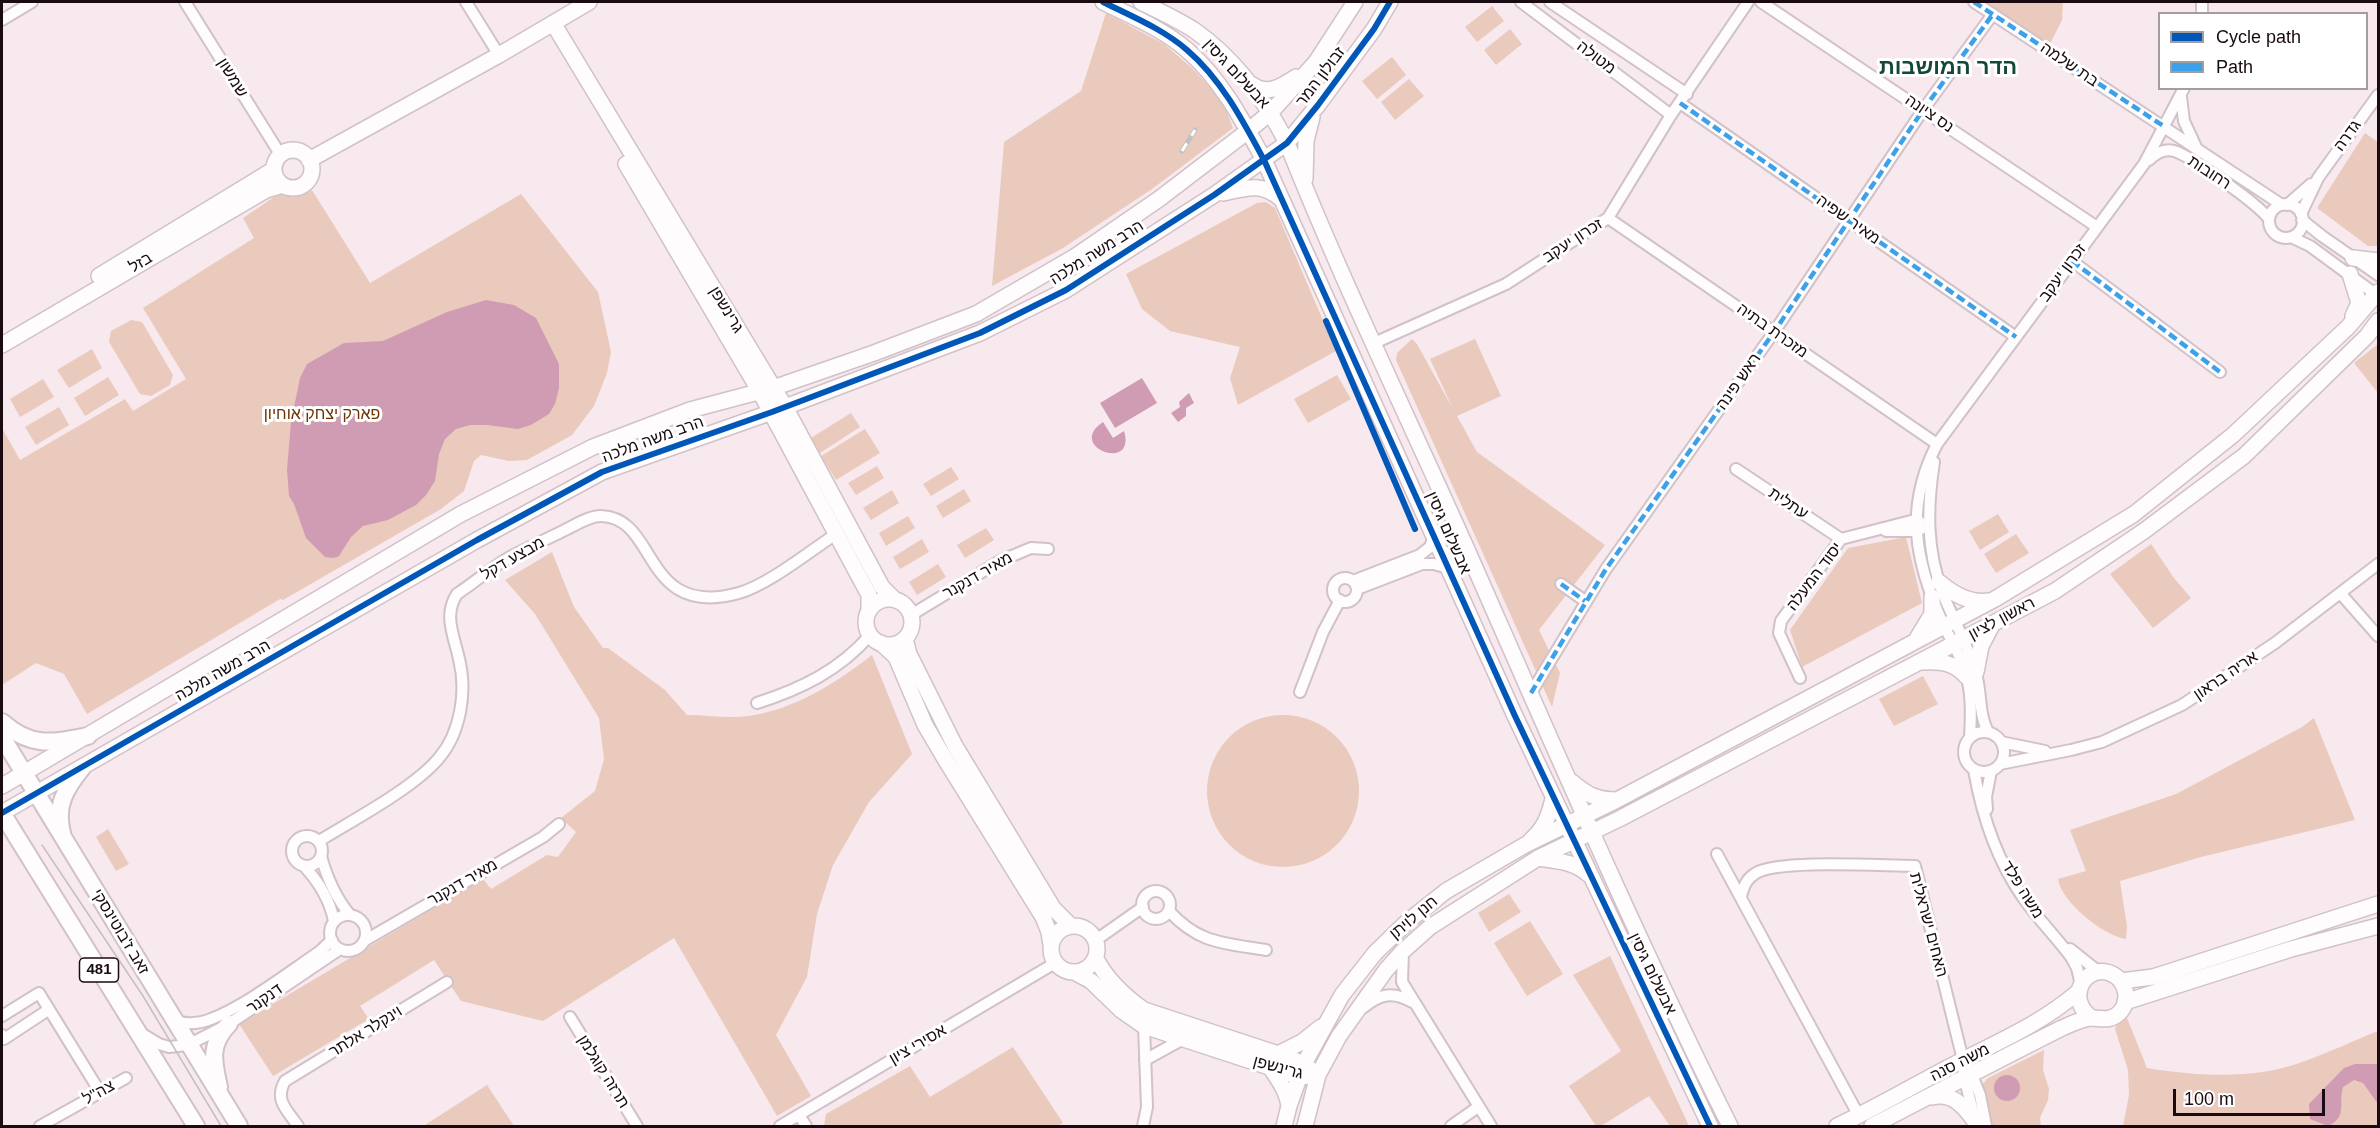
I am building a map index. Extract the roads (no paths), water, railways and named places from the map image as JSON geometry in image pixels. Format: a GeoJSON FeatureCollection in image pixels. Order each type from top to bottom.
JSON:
{"type":"FeatureCollection","features":[{"type":"Feature","properties":{"kind":"main road"},"geometry":{"type":"LineString","coordinates":[[2,722],[29,740],[41,743],[88,736]]}},
{"type":"Feature","properties":{"kind":"main road","name":"זאב ז'בוטינסקי"},"geometry":{"type":"LineString","coordinates":[[2,737],[239,1126]]}},
{"type":"Feature","properties":{"kind":"main road"},"geometry":{"type":"LineString","coordinates":[[65,843],[59,821],[62,797],[82,768]]}},
{"type":"Feature","properties":{"kind":"main road","name":"481"},"geometry":{"type":"LineString","coordinates":[[2,813],[195,1126]]}},
{"type":"Feature","properties":{"kind":"main road"},"geometry":{"type":"LineString","coordinates":[[2,841],[18,846],[24,851]]}},
{"type":"Feature","properties":{"kind":"main road"},"geometry":{"type":"LineString","coordinates":[[222,1099],[214,1064],[214,1049],[217,1038],[229,1024]]}},
{"type":"Feature","properties":{"kind":"street"},"geometry":{"type":"LineString","coordinates":[[2,20],[32,2]]}},
{"type":"Feature","properties":{"kind":"street","name":"שמשון"},"geometry":{"type":"LineString","coordinates":[[185,2],[280,154]]}},
{"type":"Feature","properties":{"kind":"street"},"geometry":{"type":"LineString","coordinates":[[466,2],[499,54]]}},
{"type":"Feature","properties":{"kind":"street"},"geometry":{"type":"LineString","coordinates":[[309,160],[589,2]]}},
{"type":"Feature","properties":{"kind":"street","name":"אבשלום גיסין"},"geometry":{"type":"LineString","coordinates":[[1103,2],[1170,37],[1200,62],[1227,96],[1264,160],[1553,799],[1708,1125]]}},
{"type":"Feature","properties":{"kind":"street","name":"אבשלום גיסין"},"geometry":{"type":"LineString","coordinates":[[1141,2],[1194,31],[1212,45],[1271,112],[1287,143],[1372,344],[1531,693],[1603,860],[1674,1013],[1731,1126]]}},
{"type":"Feature","properties":{"kind":"street","name":"זבולון המר"},"geometry":{"type":"LineString","coordinates":[[1248,131],[1271,112],[1316,62],[1355,2]]}},
{"type":"Feature","properties":{"kind":"street","name":"זבולון המר"},"geometry":{"type":"LineString","coordinates":[[1264,160],[1287,143],[1318,105],[1374,29],[1390,2]]}},
{"type":"Feature","properties":{"kind":"street","name":"מטולה"},"geometry":{"type":"LineString","coordinates":[[1521,2],[1671,115]]}},
{"type":"Feature","properties":{"kind":"street","name":"מטולה"},"geometry":{"type":"LineString","coordinates":[[1550,2],[1564,5],[1683,98]]}},
{"type":"Feature","properties":{"kind":"street","name":"זכרון יעקב"},"geometry":{"type":"LineString","coordinates":[[1372,344],[1506,284],[1608,218],[1671,115],[1748,2]]}},
{"type":"Feature","properties":{"kind":"street","name":"נס ציונה"},"geometry":{"type":"LineString","coordinates":[[1761,2],[2097,227]]}},
{"type":"Feature","properties":{"kind":"street","name":"בת שלמה"},"geometry":{"type":"LineString","coordinates":[[1974,2],[2165,127]]}},
{"type":"Feature","properties":{"kind":"street"},"geometry":{"type":"LineString","coordinates":[[1552,24],[1564,5]]}},
{"type":"Feature","properties":{"kind":"street","name":"ראש פינה"},"geometry":{"type":"LineString","coordinates":[[1531,693],[1585,601],[1774,333],[1923,110],[1993,14]]}},
{"type":"Feature","properties":{"kind":"street","name":"גרינשפן"},"geometry":{"type":"LineString","coordinates":[[549,25],[882,587],[894,599]]}},
{"type":"Feature","properties":{"kind":"street"},"geometry":{"type":"LineString","coordinates":[[1245,80],[1256,88],[1275,89],[1316,62]]}},
{"type":"Feature","properties":{"kind":"street","name":"זכרון יעקב"},"geometry":{"type":"LineString","coordinates":[[1988,732],[1981,715],[1980,691],[1959,642],[1932,597],[1922,565],[1916,525],[1923,480],[1937,444],[2144,164],[2182,92]]}},
{"type":"Feature","properties":{"kind":"street","name":"זכרון יעקב"},"geometry":{"type":"LineString","coordinates":[[2182,92],[2184,121],[2198,149]]}},
{"type":"Feature","properties":{"kind":"street","name":"גדרה"},"geometry":{"type":"LineString","coordinates":[[2302,217],[2318,178],[2379,95]]}},
{"type":"Feature","properties":{"kind":"street","name":"מאיר שפיה"},"geometry":{"type":"LineString","coordinates":[[1683,98],[1849,221],[2016,337]]}},
{"type":"Feature","properties":{"kind":"street"},"geometry":{"type":"LineString","coordinates":[[1309,199],[1305,174],[1305,150],[1309,125],[1318,105]]}},
{"type":"Feature","properties":{"kind":"street","name":"רחובות"},"geometry":{"type":"LineString","coordinates":[[2165,127],[2284,205]]}},
{"type":"Feature","properties":{"kind":"street","name":"הרב משה מלכה"},"geometry":{"type":"LineString","coordinates":[[2,786],[461,514],[593,447],[690,411],[795,381],[976,314],[1076,256],[1159,199],[1248,131]]}},
{"type":"Feature","properties":{"kind":"street"},"geometry":{"type":"LineString","coordinates":[[290,149],[296,150],[306,155],[309,160],[312,171],[306,182],[296,188],[283,185],[278,181],[273,170],[280,154],[290,149]]}},
{"type":"Feature","properties":{"kind":"street","name":"רחובות"},"geometry":{"type":"LineString","coordinates":[[2144,164],[2159,152],[2175,151],[2244,195],[2262,209],[2269,219]]}},
{"type":"Feature","properties":{"kind":"street","name":"הרב משה מלכה"},"geometry":{"type":"LineString","coordinates":[[2,813],[477,540],[602,472],[778,410],[980,333],[1066,290],[1214,195],[1264,160]]}},
{"type":"Feature","properties":{"kind":"street","name":"בזל"},"geometry":{"type":"LineString","coordinates":[[2,335],[273,170]]}},
{"type":"Feature","properties":{"kind":"street","name":"גדרה"},"geometry":{"type":"LineString","coordinates":[[2284,205],[2318,178]]}},
{"type":"Feature","properties":{"kind":"street","name":"בזל"},"geometry":{"type":"LineString","coordinates":[[2,345],[266,190],[283,185]]}},
{"type":"Feature","properties":{"kind":"street"},"geometry":{"type":"LineString","coordinates":[[1214,195],[1252,186],[1272,191],[1283,201]]}},
{"type":"Feature","properties":{"kind":"street"},"geometry":{"type":"LineString","coordinates":[[2378,294],[2310,246],[2291,237],[2276,235],[2270,226],[2269,219],[2272,211],[2284,205],[2298,209],[2302,217],[2353,258],[2379,275]]}},
{"type":"Feature","properties":{"kind":"street"},"geometry":{"type":"LineString","coordinates":[[2291,237],[2300,231],[2302,217]]}},
{"type":"Feature","properties":{"kind":"street","name":"מזכרת בתיה"},"geometry":{"type":"LineString","coordinates":[[1608,218],[1937,444]]}},
{"type":"Feature","properties":{"kind":"street"},"geometry":{"type":"LineString","coordinates":[[2353,258],[2379,261]]}},
{"type":"Feature","properties":{"kind":"street"},"geometry":{"type":"LineString","coordinates":[[2070,264],[2220,372]]}},
{"type":"Feature","properties":{"kind":"street"},"geometry":{"type":"LineString","coordinates":[[2348,327],[2359,303],[2350,274]]}},
{"type":"Feature","properties":{"kind":"street","name":"ראשון לציון"},"geometry":{"type":"LineString","coordinates":[[1584,816],[1995,600],[2134,514],[2233,435],[2348,327],[2378,294]]}},
{"type":"Feature","properties":{"kind":"street","name":"ראשון לציון"},"geometry":{"type":"LineString","coordinates":[[1573,841],[2055,591],[2144,531],[2244,456],[2373,334],[2379,321]]}},
{"type":"Feature","properties":{"kind":"street"},"geometry":{"type":"LineString","coordinates":[[738,398],[748,389],[756,372],[775,379],[795,381]]}},
{"type":"Feature","properties":{"kind":"street"},"geometry":{"type":"LineString","coordinates":[[747,421],[790,432],[800,409],[808,398]]}},
{"type":"Feature","properties":{"kind":"street","name":"גרינשפן"},"geometry":{"type":"LineString","coordinates":[[790,432],[836,534],[869,595],[869,610]]}},
{"type":"Feature","properties":{"kind":"street","name":"זכרון יעקב"},"geometry":{"type":"LineString","coordinates":[[1937,444],[1930,485],[1928,526],[1930,549],[1949,623]]}},
{"type":"Feature","properties":{"kind":"street","name":"עתלית"},"geometry":{"type":"LineString","coordinates":[[1736,469],[1841,539]]}},
{"type":"Feature","properties":{"kind":"street","name":"מבצע דקל"},"geometry":{"type":"LineString","coordinates":[[319,842],[415,780],[440,758],[449,742],[464,690],[462,671],[448,614],[452,602],[457,594],[508,558],[585,520],[600,516],[619,520],[634,534],[655,567],[673,587],[698,598],[715,598],[741,593],[759,584],[836,534]]}},
{"type":"Feature","properties":{"kind":"street"},"geometry":{"type":"LineString","coordinates":[[1916,525],[1928,526]]}},
{"type":"Feature","properties":{"kind":"street","name":"יסוד המעלה"},"geometry":{"type":"LineString","coordinates":[[1800,678],[1779,633],[1781,621],[1841,539],[1916,525]]}},
{"type":"Feature","properties":{"kind":"street"},"geometry":{"type":"LineString","coordinates":[[1355,585],[1420,555],[1430,547],[1434,536]]}},
{"type":"Feature","properties":{"kind":"street","name":"מאיר דנקנר"},"geometry":{"type":"LineString","coordinates":[[911,615],[1000,561],[1031,548],[1048,549]]}},
{"type":"Feature","properties":{"kind":"street"},"geometry":{"type":"LineString","coordinates":[[1355,585],[1422,564],[1434,564],[1448,568]]}},
{"type":"Feature","properties":{"kind":"street","name":"אריה בראון"},"geometry":{"type":"LineString","coordinates":[[2000,764],[2102,742],[2182,705],[2275,643],[2379,564]]}},
{"type":"Feature","properties":{"kind":"street"},"geometry":{"type":"LineString","coordinates":[[1340,600],[1333,591],[1335,583],[1346,577],[1355,585]]}},
{"type":"Feature","properties":{"kind":"street"},"geometry":{"type":"LineString","coordinates":[[1939,582],[1954,593],[1973,602],[1995,600]]}},
{"type":"Feature","properties":{"kind":"street"},"geometry":{"type":"LineString","coordinates":[[1561,584],[1585,601]]}},
{"type":"Feature","properties":{"kind":"street"},"geometry":{"type":"LineString","coordinates":[[1340,600],[1352,599],[1355,585]]}},
{"type":"Feature","properties":{"kind":"street"},"geometry":{"type":"LineString","coordinates":[[2340,594],[2379,636]]}},
{"type":"Feature","properties":{"kind":"street"},"geometry":{"type":"LineString","coordinates":[[1912,643],[1930,620],[1932,597]]}},
{"type":"Feature","properties":{"kind":"street"},"geometry":{"type":"LineString","coordinates":[[1051,945],[1058,931],[1071,926],[1085,928],[1096,940],[1098,951],[1096,959],[1085,971],[1076,973],[1061,969],[1055,963],[1051,954],[1049,932],[1043,917],[925,725],[896,657],[876,639],[866,626],[869,610],[875,603],[884,599],[894,599],[908,608],[912,623],[905,639],[909,654],[955,746],[1053,908],[1071,926]]}},
{"type":"Feature","properties":{"kind":"street"},"geometry":{"type":"LineString","coordinates":[[1300,692],[1323,632],[1340,600]]}},
{"type":"Feature","properties":{"kind":"street"},"geometry":{"type":"LineString","coordinates":[[1920,662],[1950,664],[1972,675],[1981,646],[1992,625]]}},
{"type":"Feature","properties":{"kind":"street"},"geometry":{"type":"LineString","coordinates":[[757,703],[792,692],[815,680],[876,639],[894,644],[905,639]]}},
{"type":"Feature","properties":{"kind":"street","name":"זכרון יעקב"},"geometry":{"type":"LineString","coordinates":[[1971,737],[1972,675]]}},
{"type":"Feature","properties":{"kind":"street"},"geometry":{"type":"LineString","coordinates":[[1988,732],[1995,735],[2001,742],[2004,753],[2000,764],[1990,771],[1980,772],[1974,770],[1966,760],[1964,748],[1971,737],[1988,732]]}},
{"type":"Feature","properties":{"kind":"street","name":"אריה בראון"},"geometry":{"type":"LineString","coordinates":[[2001,742],[2054,752]]}},
{"type":"Feature","properties":{"kind":"street","name":"משה פלד"},"geometry":{"type":"LineString","coordinates":[[1974,770],[1982,814],[1991,836],[2023,897],[2058,939],[2077,968],[2079,989]]}},
{"type":"Feature","properties":{"kind":"street","name":"משה פלד"},"geometry":{"type":"LineString","coordinates":[[1990,771],[1986,798],[1991,836]]}},
{"type":"Feature","properties":{"kind":"street"},"geometry":{"type":"LineString","coordinates":[[1569,779],[1589,796],[1601,800],[1617,800]]}},
{"type":"Feature","properties":{"kind":"street"},"geometry":{"type":"LineString","coordinates":[[1525,845],[1540,832],[1547,820],[1553,799]]}},
{"type":"Feature","properties":{"kind":"street","name":"חנן לויתן"},"geometry":{"type":"LineString","coordinates":[[1284,1126],[1288,1106],[1302,1071],[1342,995],[1368,961],[1407,922],[1446,891],[1525,845],[1584,816]]}},
{"type":"Feature","properties":{"kind":"street"},"geometry":{"type":"LineString","coordinates":[[1603,860],[1606,839],[1619,819]]}},
{"type":"Feature","properties":{"kind":"street","name":"מאיר דנקנר"},"geometry":{"type":"LineString","coordinates":[[364,941],[543,837],[559,824]]}},
{"type":"Feature","properties":{"kind":"street"},"geometry":{"type":"LineString","coordinates":[[172,1019],[186,1023],[198,1023],[229,1011],[319,952],[336,945],[351,951],[364,941],[365,927],[359,919],[350,915],[342,906],[326,875],[321,856],[322,846],[315,838],[305,835],[293,843],[291,853],[294,860],[304,866],[314,877],[332,912],[334,921]]}},
{"type":"Feature","properties":{"kind":"street","name":"חנן לויתן"},"geometry":{"type":"LineString","coordinates":[[1305,1126],[1318,1076],[1339,1036],[1403,951],[1430,927],[1456,909],[1538,858],[1573,841]]}},
{"type":"Feature","properties":{"kind":"street"},"geometry":{"type":"LineString","coordinates":[[1717,854],[1859,1116]]}},
{"type":"Feature","properties":{"kind":"street"},"geometry":{"type":"LineString","coordinates":[[304,866],[314,864],[321,856]]}},
{"type":"Feature","properties":{"kind":"street"},"geometry":{"type":"LineString","coordinates":[[1538,858],[1568,862],[1578,866],[1589,875]]}},
{"type":"Feature","properties":{"kind":"street","name":"האחים ישראלית"},"geometry":{"type":"LineString","coordinates":[[1741,896],[1746,882],[1754,874],[1765,869],[1790,866],[1915,866],[1963,1060]]}},
{"type":"Feature","properties":{"kind":"street"},"geometry":{"type":"LineString","coordinates":[[1159,891],[1170,900],[1169,911],[1162,918],[1147,916],[1143,907],[1146,896],[1159,891]]}},
{"type":"Feature","properties":{"kind":"street"},"geometry":{"type":"LineString","coordinates":[[2121,981],[2153,977],[2379,904]]}},
{"type":"Feature","properties":{"kind":"street"},"geometry":{"type":"LineString","coordinates":[[1096,940],[1143,907]]}},
{"type":"Feature","properties":{"kind":"street"},"geometry":{"type":"LineString","coordinates":[[1169,911],[1183,927],[1199,937],[1266,950]]}},
{"type":"Feature","properties":{"kind":"street"},"geometry":{"type":"LineString","coordinates":[[336,945],[330,930],[334,921],[342,916],[350,915]]}},
{"type":"Feature","properties":{"kind":"street"},"geometry":{"type":"LineString","coordinates":[[2125,1002],[2291,949],[2379,926]]}},
{"type":"Feature","properties":{"kind":"street","name":"משה פלד"},"geometry":{"type":"LineString","coordinates":[[2058,939],[2099,972]]}},
{"type":"Feature","properties":{"kind":"street","name":"דנקנר"},"geometry":{"type":"LineString","coordinates":[[188,1045],[229,1024],[336,945]]}},
{"type":"Feature","properties":{"kind":"street"},"geometry":{"type":"LineString","coordinates":[[1403,951],[1402,982],[1412,1002],[1491,1126]]}},
{"type":"Feature","properties":{"kind":"street","name":"גרינשפן"},"geometry":{"type":"LineString","coordinates":[[1096,959],[1110,982],[1125,997],[1144,1010],[1318,1076]]}},
{"type":"Feature","properties":{"kind":"street","name":"אסירי ציון"},"geometry":{"type":"LineString","coordinates":[[780,1126],[1055,963]]}},
{"type":"Feature","properties":{"kind":"street"},"geometry":{"type":"LineString","coordinates":[[2107,972],[2121,981],[2125,988],[2125,1002],[2115,1017],[2107,1020],[2092,1018],[2081,1007],[2079,989],[2092,974],[2107,972]]}},
{"type":"Feature","properties":{"kind":"street","name":"גרינשפן"},"geometry":{"type":"LineString","coordinates":[[1076,973],[1091,981],[1121,1010],[1144,1026],[1183,1039],[1274,1060]]}},
{"type":"Feature","properties":{"kind":"street","name":"וינקלר אלתר"},"geometry":{"type":"LineString","coordinates":[[298,1126],[280,1098],[285,1081],[447,982]]}},
{"type":"Feature","properties":{"kind":"street","name":"משה סנה"},"geometry":{"type":"LineString","coordinates":[[1837,1126],[2045,1018],[2079,989]]}},
{"type":"Feature","properties":{"kind":"street"},"geometry":{"type":"LineString","coordinates":[[2,1016],[39,993],[100,1092]]}},
{"type":"Feature","properties":{"kind":"street"},"geometry":{"type":"LineString","coordinates":[[1352,1016],[1375,998],[1387,995],[1400,995],[1412,1002]]}},
{"type":"Feature","properties":{"kind":"street"},"geometry":{"type":"LineString","coordinates":[[2,1035],[4,1039],[48,1010]]}},
{"type":"Feature","properties":{"kind":"street","name":"תרזה קוגלמן"},"geometry":{"type":"LineString","coordinates":[[570,1017],[637,1126]]}},
{"type":"Feature","properties":{"kind":"street","name":"משה סנה"},"geometry":{"type":"LineString","coordinates":[[1872,1126],[2063,1028],[2092,1018]]}},
{"type":"Feature","properties":{"kind":"street"},"geometry":{"type":"LineString","coordinates":[[1288,1106],[1274,1060],[1329,1021]]}},
{"type":"Feature","properties":{"kind":"street"},"geometry":{"type":"LineString","coordinates":[[134,1026],[159,1044],[169,1047],[188,1045]]}},
{"type":"Feature","properties":{"kind":"street"},"geometry":{"type":"LineString","coordinates":[[1143,1126],[1147,1107],[1144,1026]]}},
{"type":"Feature","properties":{"kind":"street"},"geometry":{"type":"LineString","coordinates":[[1145,1060],[1183,1039]]}},
{"type":"Feature","properties":{"kind":"street"},"geometry":{"type":"LineString","coordinates":[[1963,1060],[1969,1075],[1979,1125]]}},
{"type":"Feature","properties":{"kind":"street","name":"צה\"ל"},"geometry":{"type":"LineString","coordinates":[[40,1126],[126,1078]]}},
{"type":"Feature","properties":{"kind":"street"},"geometry":{"type":"LineString","coordinates":[[1923,1099],[1943,1095],[1951,1097],[1979,1125]]}},
{"type":"Feature","properties":{"kind":"street"},"geometry":{"type":"LineString","coordinates":[[1451,1126],[1478,1107]]}},
{"type":"Feature","properties":{"kind":"street"},"geometry":{"type":"LineString","coordinates":[[799,1115],[806,1126]]}},
{"type":"Feature","properties":{"kind":"tram line"},"geometry":{"type":"LineString","coordinates":[[42,845],[143,996],[221,1126]]}},
{"type":"Feature","properties":{"kind":"railway"},"geometry":{"type":"LineString","coordinates":[[1182,151],[1195,130]]}},
{"type":"Feature","properties":{"kind":"district","name":"הדר המושבות"},"geometry":{"type":"Point","coordinates":[1948,68]}},
{"type":"Feature","properties":{"kind":"park label","name":"פארק יצחק אוחיון"},"geometry":{"type":"Point","coordinates":[322,415]}}]}
